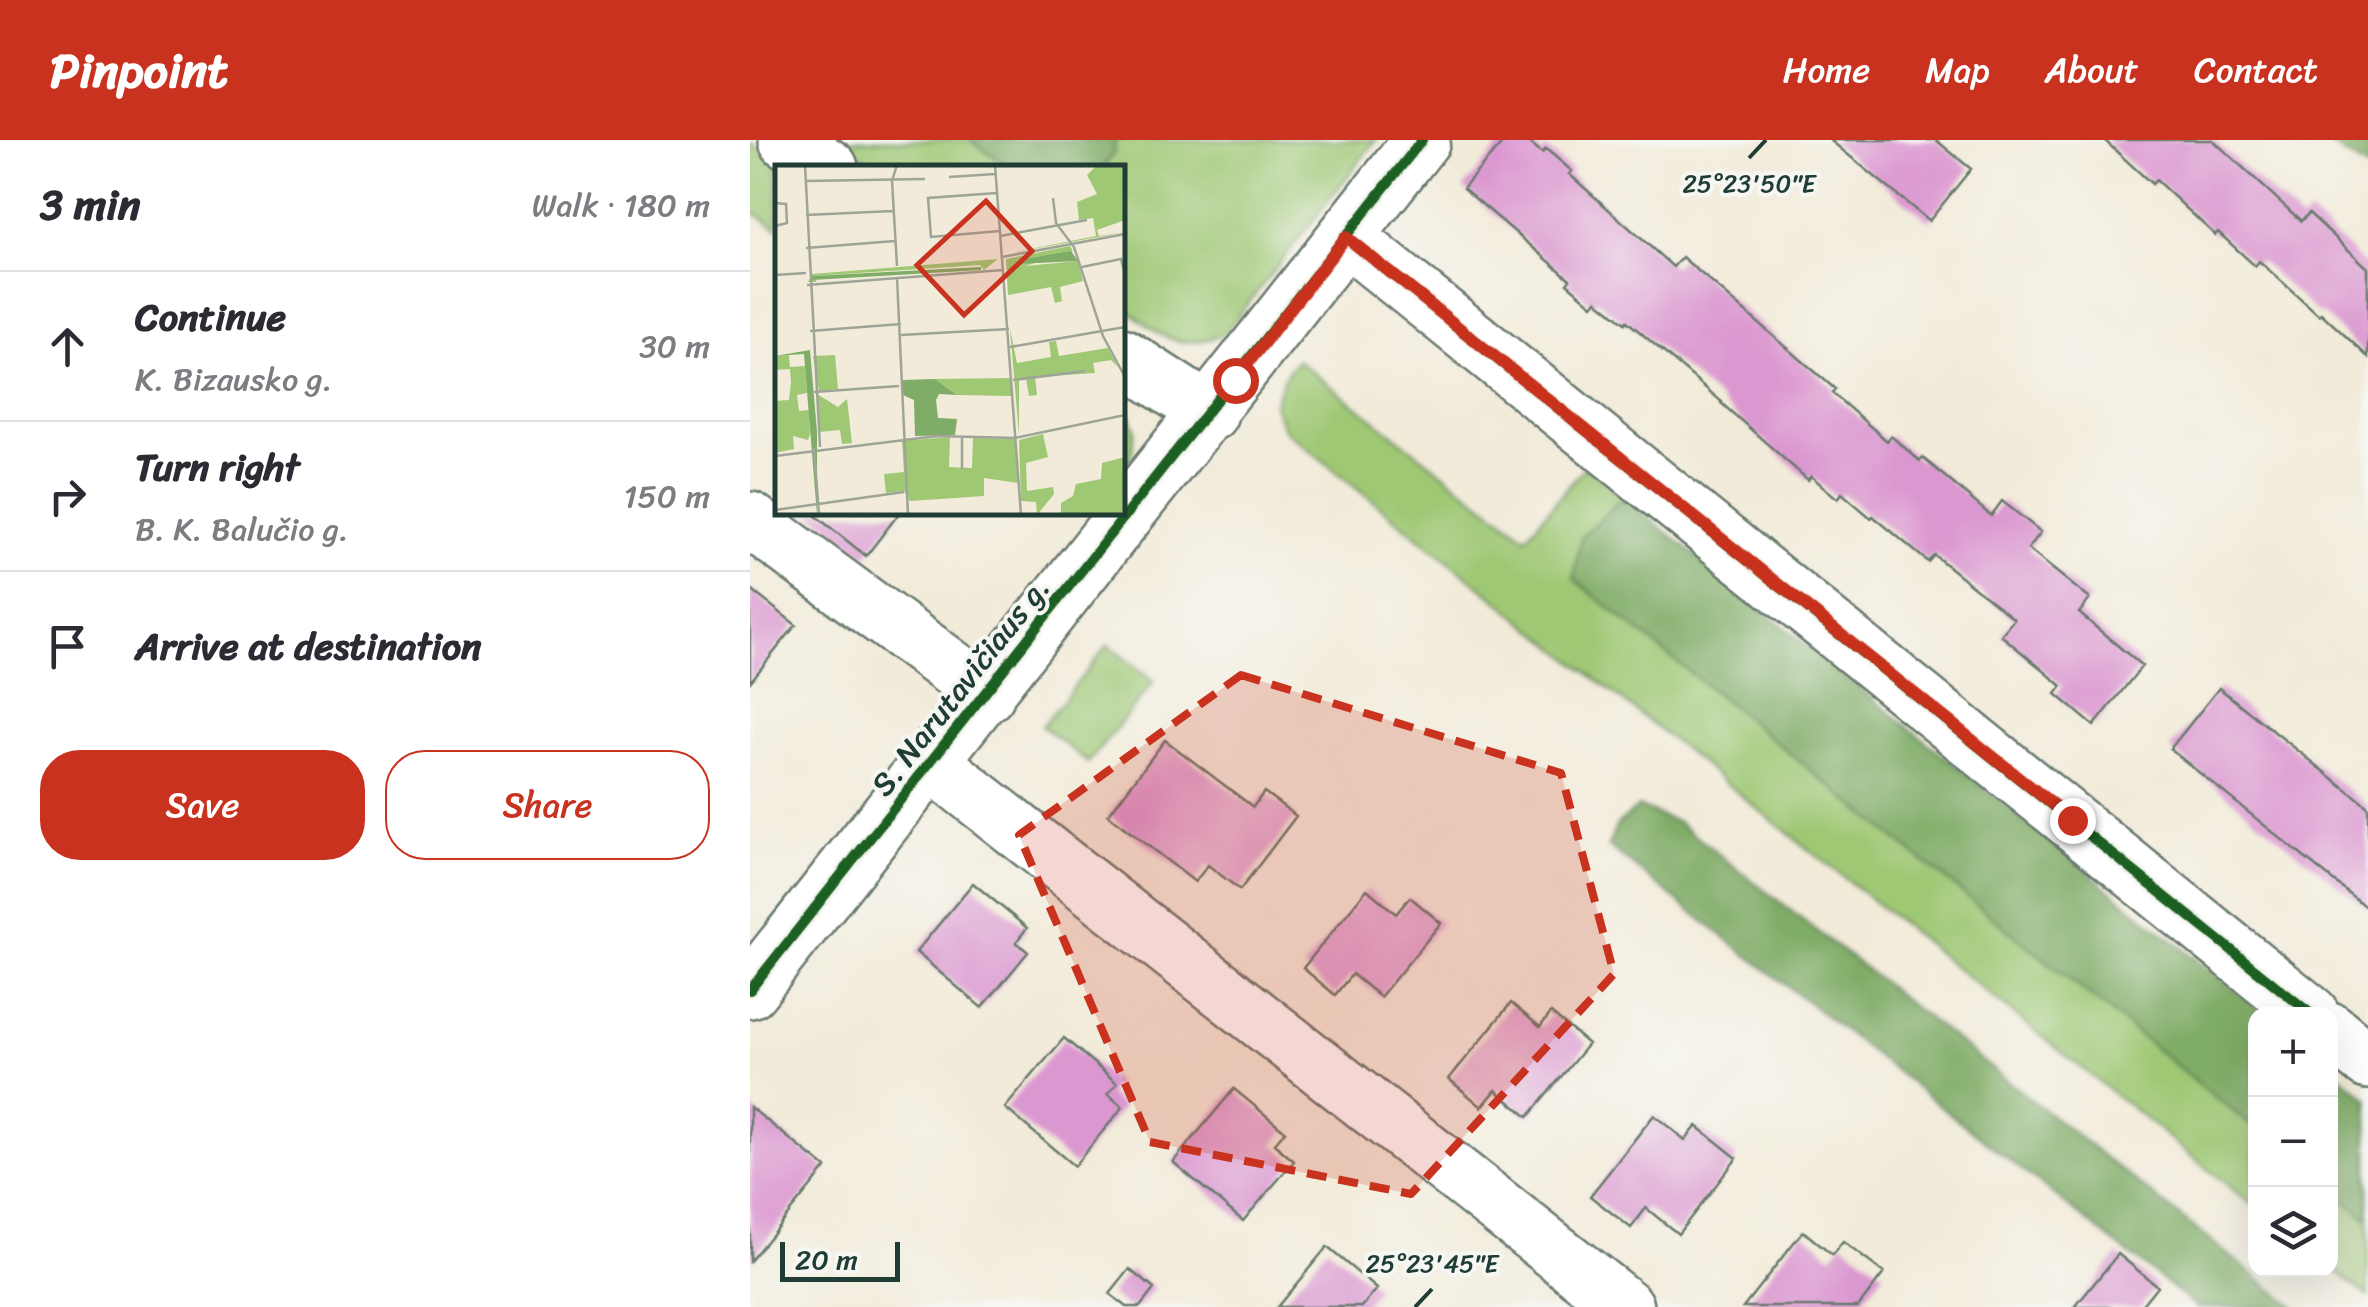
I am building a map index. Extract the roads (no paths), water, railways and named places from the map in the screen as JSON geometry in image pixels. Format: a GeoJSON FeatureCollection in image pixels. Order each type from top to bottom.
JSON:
{"type":"FeatureCollection","features":[{"type":"Feature","properties":{"kind":"street"},"geometry":{"type":"LineString","coordinates":[[787,140],[825,165]]}},
{"type":"Feature","properties":{"kind":"street","name":"S. Narutavičiaus g."},"geometry":{"type":"LineString","coordinates":[[750,990],[1210,413],[1422,140]]}},
{"type":"Feature","properties":{"kind":"street"},"geometry":{"type":"LineString","coordinates":[[1346,237],[2302,1007]]}},
{"type":"Feature","properties":{"kind":"street"},"geometry":{"type":"LineString","coordinates":[[1125,358],[1210,413]]}},
{"type":"Feature","properties":{"kind":"street"},"geometry":{"type":"LineString","coordinates":[[750,520],[987,694]]}},
{"type":"Feature","properties":{"kind":"street","name":"S. Narutavičiaus g."},"geometry":{"type":"LineString","coordinates":[[932,763],[1626,1307]]}},
{"type":"Feature","properties":{"kind":"street"},"geometry":{"type":"LineString","coordinates":[[2338,1037],[2368,1061]]}}]}
